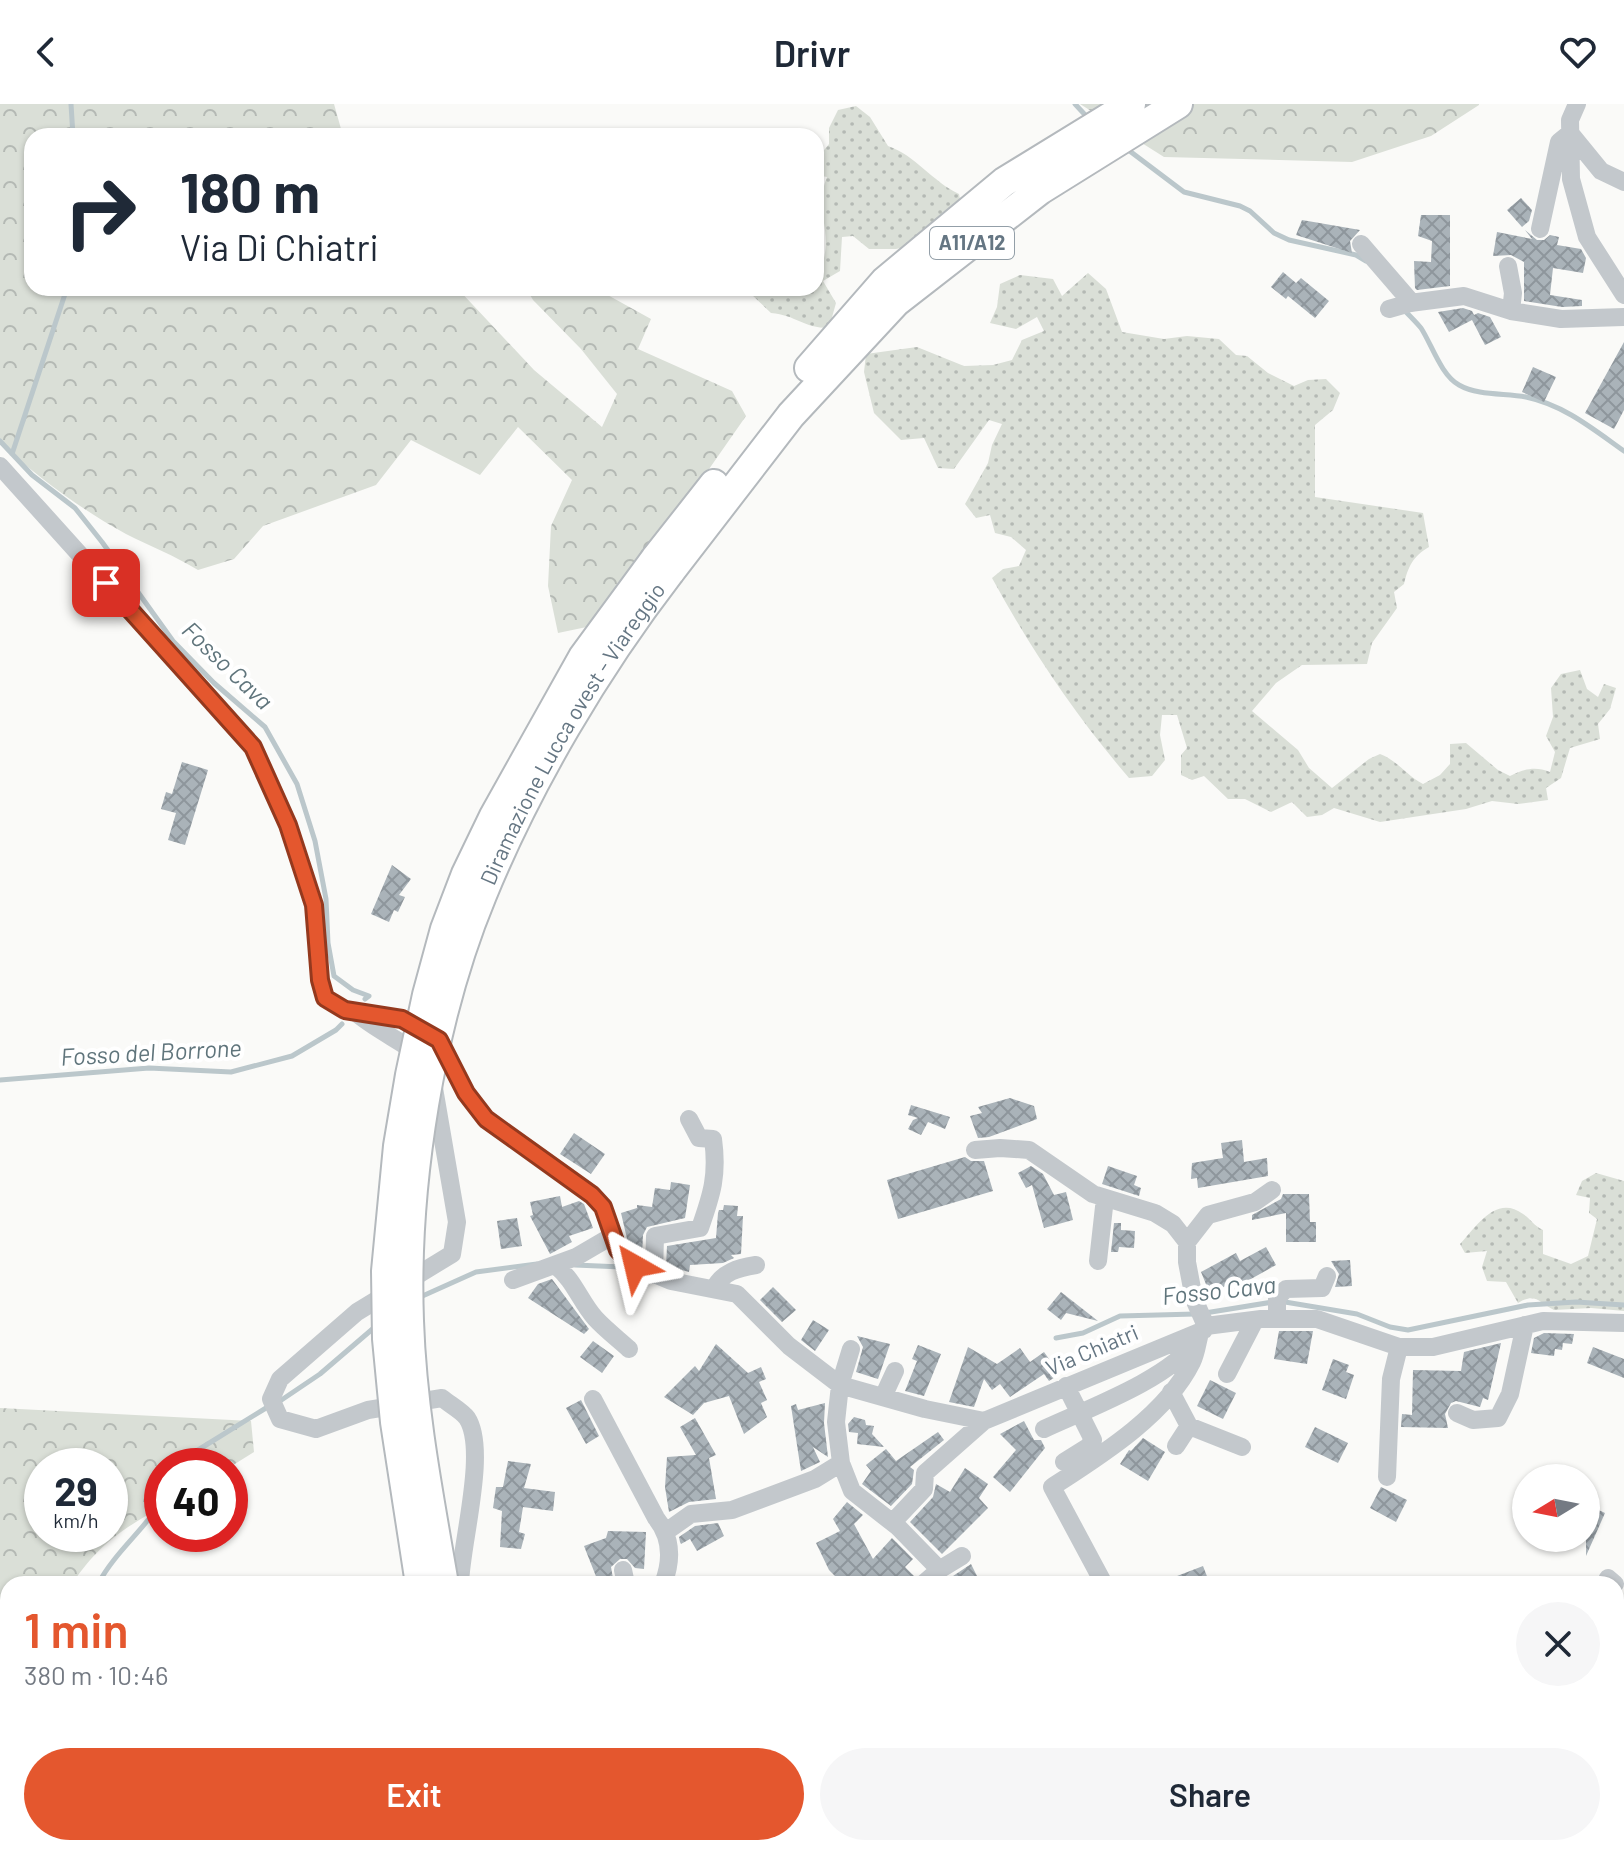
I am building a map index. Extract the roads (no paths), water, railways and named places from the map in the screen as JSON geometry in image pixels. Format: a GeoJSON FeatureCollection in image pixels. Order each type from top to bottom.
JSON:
{"type":"FeatureCollection","features":[{"type":"Feature","properties":{"kind":"highway","name":"Diramazione Lucca ovest - Viareggio"},"geometry":{"type":"LineString","coordinates":[[419,1576],[395,1422],[387,1339],[386,1271],[398,1146],[427,995],[445,929],[466,874],[494,816],[583,657],[662,566],[885,281],[1004,182],[1131,104]]}},
{"type":"Feature","properties":{"kind":"highway","name":"Diramazione Lucca ovest - Viareggio"},"geometry":{"type":"LineString","coordinates":[[785,409],[896,302],[1040,190],[1178,104]]}},
{"type":"Feature","properties":{"kind":"highway","name":"Diramazione Lucca ovest - Viareggio"},"geometry":{"type":"LineString","coordinates":[[443,1576],[418,1427],[409,1318],[413,1184],[434,1054],[481,896],[536,783],[662,566]]}},
{"type":"Feature","properties":{"kind":"street"},"geometry":{"type":"LineString","coordinates":[[1577,104],[1570,120],[1571,179],[1587,237],[1624,295]]}},
{"type":"Feature","properties":{"kind":"street"},"geometry":{"type":"LineString","coordinates":[[1570,133],[1601,171],[1624,182]]}},
{"type":"Feature","properties":{"kind":"street"},"geometry":{"type":"LineString","coordinates":[[1540,229],[1559,142],[1570,133]]}},
{"type":"Feature","properties":{"kind":"street"},"geometry":{"type":"LineString","coordinates":[[1361,244],[1401,306],[1464,296],[1511,311],[1561,319],[1624,317]]}},
{"type":"Feature","properties":{"kind":"street"},"geometry":{"type":"LineString","coordinates":[[1508,266],[1513,293],[1511,311]]}},
{"type":"Feature","properties":{"kind":"street"},"geometry":{"type":"LineString","coordinates":[[0,466],[253,747],[288,825],[314,905],[320,980],[325,998],[345,1010],[402,1019],[439,1040],[466,1093],[486,1119],[592,1195],[603,1207],[615,1243],[635,1266],[654,1275],[737,1294],[789,1346],[840,1385],[925,1409],[984,1421]]}},
{"type":"Feature","properties":{"kind":"street"},"geometry":{"type":"LineString","coordinates":[[355,1012],[373,1028],[400,1040],[424,1058],[434,1088],[457,1222],[452,1254],[357,1312],[280,1379],[271,1399],[280,1419],[316,1429],[368,1410],[442,1398],[467,1418],[477,1456],[460,1576]]}},
{"type":"Feature","properties":{"kind":"street"},"geometry":{"type":"LineString","coordinates":[[654,1275],[655,1236],[700,1228],[709,1203],[717,1167],[713,1139],[699,1138],[689,1119]]}},
{"type":"Feature","properties":{"kind":"street"},"geometry":{"type":"LineString","coordinates":[[975,1150],[1029,1150],[1093,1194],[1155,1213],[1173,1224],[1187,1242],[1187,1262],[1203,1328],[1192,1361],[1171,1392],[1137,1427],[1052,1487],[1100,1576]]}},
{"type":"Feature","properties":{"kind":"street"},"geometry":{"type":"LineString","coordinates":[[1187,1242],[1208,1215],[1255,1202],[1272,1190]]}},
{"type":"Feature","properties":{"kind":"street"},"geometry":{"type":"LineString","coordinates":[[1098,1261],[1105,1198]]}},
{"type":"Feature","properties":{"kind":"street"},"geometry":{"type":"LineString","coordinates":[[513,1280],[615,1243]]}},
{"type":"Feature","properties":{"kind":"street"},"geometry":{"type":"LineString","coordinates":[[561,1263],[579,1297],[596,1319],[629,1349]]}},
{"type":"Feature","properties":{"kind":"street"},"geometry":{"type":"LineString","coordinates":[[714,1289],[718,1280],[736,1268],[756,1265]]}},
{"type":"Feature","properties":{"kind":"street"},"geometry":{"type":"LineString","coordinates":[[1277,1308],[1286,1289],[1322,1288],[1327,1276]]}},
{"type":"Feature","properties":{"kind":"street","name":"Via Chiatri"},"geometry":{"type":"LineString","coordinates":[[893,1522],[924,1489],[925,1473],[984,1421],[1203,1328],[1255,1320],[1277,1308],[1399,1347],[1433,1347],[1543,1321],[1624,1323]]}},
{"type":"Feature","properties":{"kind":"street"},"geometry":{"type":"LineString","coordinates":[[1227,1374],[1255,1320]]}},
{"type":"Feature","properties":{"kind":"street"},"geometry":{"type":"LineString","coordinates":[[1457,1413],[1473,1420],[1498,1418],[1510,1394],[1525,1325]]}},
{"type":"Feature","properties":{"kind":"street"},"geometry":{"type":"LineString","coordinates":[[1044,1429],[1130,1391],[1189,1351],[1203,1328]]}},
{"type":"Feature","properties":{"kind":"street"},"geometry":{"type":"LineString","coordinates":[[1387,1477],[1391,1379],[1399,1347]]}},
{"type":"Feature","properties":{"kind":"street"},"geometry":{"type":"LineString","coordinates":[[851,1349],[840,1385],[836,1422],[841,1463],[852,1491],[893,1522],[936,1576]]}},
{"type":"Feature","properties":{"kind":"street"},"geometry":{"type":"LineString","coordinates":[[883,1397],[895,1371]]}},
{"type":"Feature","properties":{"kind":"street"},"geometry":{"type":"LineString","coordinates":[[1064,1462],[1088,1447],[1093,1440],[1066,1386]]}},
{"type":"Feature","properties":{"kind":"street"},"geometry":{"type":"LineString","coordinates":[[1171,1392],[1189,1426],[1242,1447]]}},
{"type":"Feature","properties":{"kind":"street"},"geometry":{"type":"LineString","coordinates":[[593,1399],[656,1518],[667,1531],[670,1565],[666,1576]]}},
{"type":"Feature","properties":{"kind":"street"},"geometry":{"type":"LineString","coordinates":[[1176,1446],[1189,1426]]}},
{"type":"Feature","properties":{"kind":"street"},"geometry":{"type":"LineString","coordinates":[[667,1531],[691,1514],[732,1510],[815,1479],[841,1463]]}},
{"type":"Feature","properties":{"kind":"street"},"geometry":{"type":"LineString","coordinates":[[938,1576],[962,1556]]}},
{"type":"Feature","properties":{"kind":"waterway"},"geometry":{"type":"LineString","coordinates":[[71,104],[72,128]]}},
{"type":"Feature","properties":{"kind":"waterway"},"geometry":{"type":"LineString","coordinates":[[1075,104],[1088,118]]}},
{"type":"Feature","properties":{"kind":"waterway"},"geometry":{"type":"LineString","coordinates":[[1127,149],[1184,192],[1240,206],[1274,233],[1289,240],[1356,255],[1366,261]]}},
{"type":"Feature","properties":{"kind":"waterway"},"geometry":{"type":"LineString","coordinates":[[12,454],[64,296]]}},
{"type":"Feature","properties":{"kind":"waterway"},"geometry":{"type":"LineString","coordinates":[[1404,310],[1421,328],[1447,374],[1459,385],[1483,393],[1526,397],[1553,406],[1578,419],[1624,451]]}},
{"type":"Feature","properties":{"kind":"waterway","name":"Fosso Cava"},"geometry":{"type":"LineString","coordinates":[[0,441],[32,475],[75,508],[173,641],[214,683],[265,727],[297,784],[315,841],[326,899],[328,943],[334,976],[353,990],[369,996],[365,999]]}},
{"type":"Feature","properties":{"kind":"waterway","name":"Fosso del Borrone"},"geometry":{"type":"LineString","coordinates":[[0,1080],[149,1068],[231,1072],[292,1056],[342,1024]]}},
{"type":"Feature","properties":{"kind":"waterway"},"geometry":{"type":"LineString","coordinates":[[418,1298],[476,1272],[537,1264]]}},
{"type":"Feature","properties":{"kind":"waterway"},"geometry":{"type":"LineString","coordinates":[[575,1265],[622,1267]]}},
{"type":"Feature","properties":{"kind":"waterway","name":"Fosso Cava"},"geometry":{"type":"LineString","coordinates":[[1205,1313],[1279,1301],[1357,1314],[1390,1327],[1408,1330],[1528,1305],[1576,1302],[1624,1305]]}},
{"type":"Feature","properties":{"kind":"waterway","name":"Fosso Cava"},"geometry":{"type":"LineString","coordinates":[[1056,1338],[1083,1333],[1120,1316],[1195,1314]]}},
{"type":"Feature","properties":{"kind":"waterway"},"geometry":{"type":"LineString","coordinates":[[277,1403],[320,1374],[376,1326]]}},
{"type":"Feature","properties":{"kind":"waterway"},"geometry":{"type":"LineString","coordinates":[[201,1448],[266,1408]]}},
{"type":"Feature","properties":{"kind":"waterway"},"geometry":{"type":"LineString","coordinates":[[103,1576],[144,1524]]}}]}
